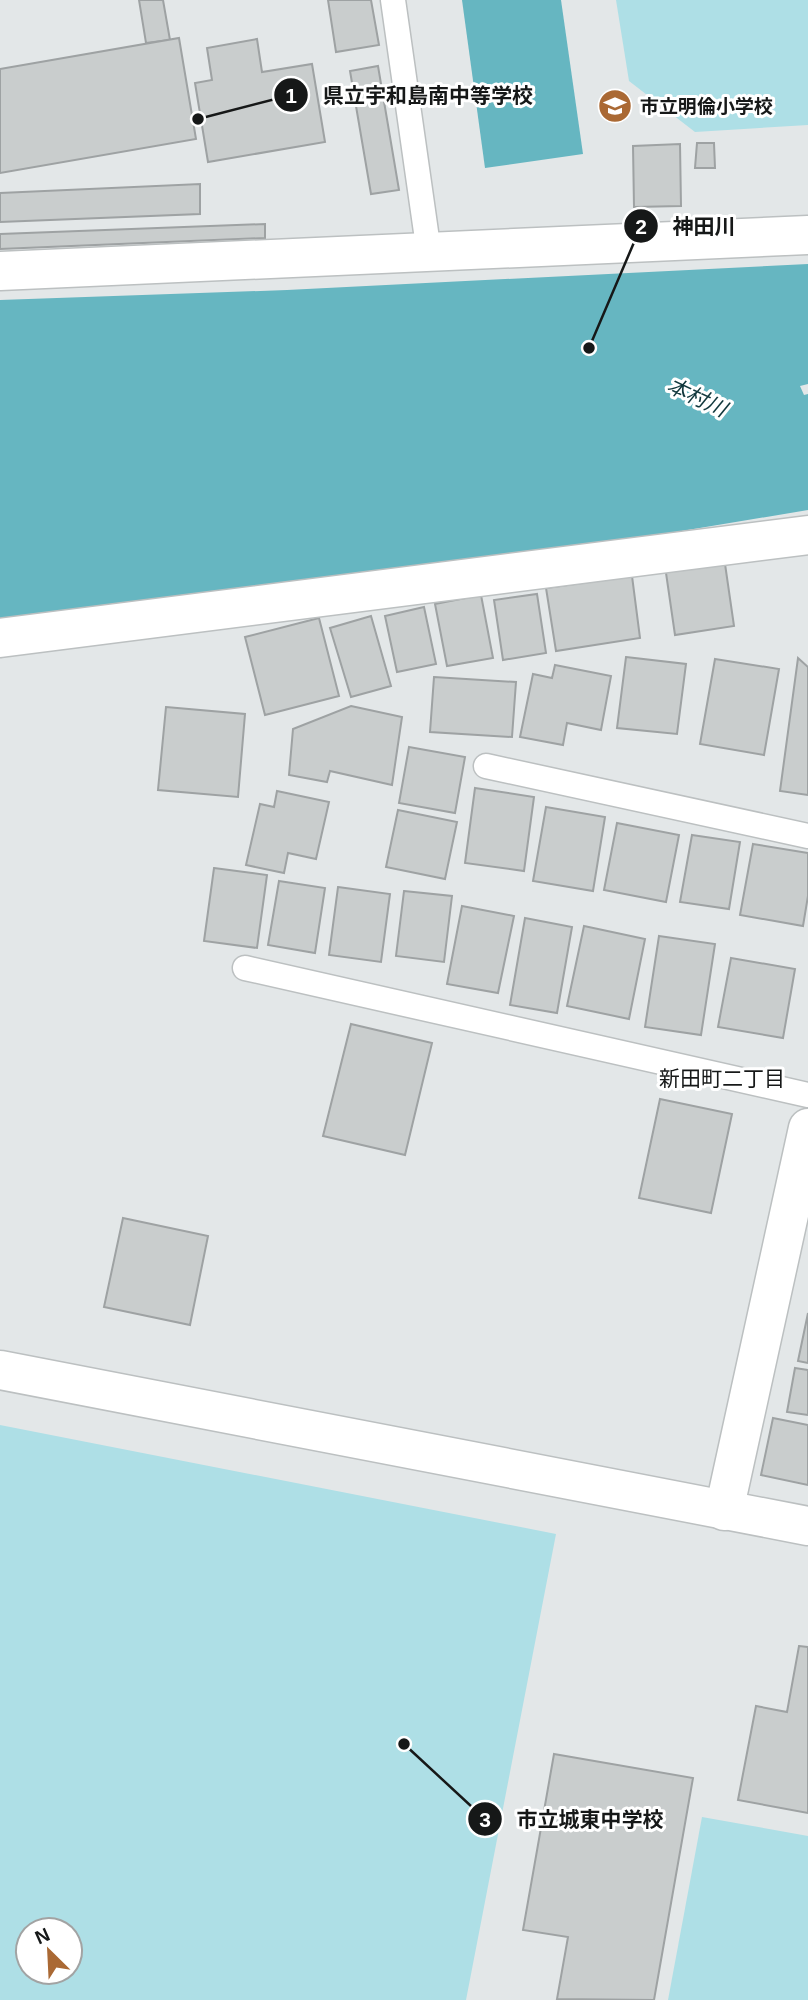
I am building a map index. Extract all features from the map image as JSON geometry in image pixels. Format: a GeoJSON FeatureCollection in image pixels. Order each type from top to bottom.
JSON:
{"type":"FeatureCollection","features":[{"type":"Feature","properties":{"kind":"street"},"geometry":{"type":"LineString","coordinates":[[0,271],[808,235]]}},
{"type":"Feature","properties":{"kind":"street"},"geometry":{"type":"LineString","coordinates":[[0,638],[808,535]]}},
{"type":"Feature","properties":{"kind":"street"},"geometry":{"type":"LineString","coordinates":[[724,1511],[808,1128]]}},
{"type":"Feature","properties":{"kind":"street"},"geometry":{"type":"LineString","coordinates":[[0,1370],[808,1527]]}},
{"type":"Feature","properties":{"kind":"lane"},"geometry":{"type":"LineString","coordinates":[[393,0],[429,253]]}},
{"type":"Feature","properties":{"kind":"lane"},"geometry":{"type":"LineString","coordinates":[[486,766],[808,836]]}},
{"type":"Feature","properties":{"kind":"lane"},"geometry":{"type":"LineString","coordinates":[[244,968],[808,1095]]}},
{"type":"Feature","properties":{"kind":"shaded area"},"geometry":{"type":"Polygon","coordinates":[[[616,0],[808,0],[808,125],[695,132],[629,81],[616,0]]]}},
{"type":"Feature","properties":{"kind":"shaded area"},"geometry":{"type":"Polygon","coordinates":[[[0,1425],[556,1534],[466,2000],[0,2000],[0,1425]]]}},
{"type":"Feature","properties":{"kind":"shaded area"},"geometry":{"type":"Polygon","coordinates":[[[702,1817],[808,1836],[808,2000],[668,2000],[702,1817]]]}},
{"type":"Feature","properties":{"kind":"water"},"geometry":{"type":"Polygon","coordinates":[[[462,0],[561,0],[583,154],[485,168],[462,0]]]}},
{"type":"Feature","properties":{"kind":"water","name":"本村川"},"geometry":{"type":"Polygon","coordinates":[[[808,264],[808,384],[800,386],[804,395],[808,394],[808,510],[562,551],[0,625],[0,300],[287,290],[808,264]]]}},
{"type":"Feature","properties":{"kind":"building"},"geometry":{"type":"Polygon","coordinates":[[[139,0],[163,0],[170,40],[146,43],[139,0]]]}},
{"type":"Feature","properties":{"kind":"building"},"geometry":{"type":"Polygon","coordinates":[[[328,0],[371,0],[379,45],[336,52],[328,0]]]}},
{"type":"Feature","properties":{"kind":"building"},"geometry":{"type":"Polygon","coordinates":[[[179,38],[196,139],[0,173],[0,69],[179,38]]]}},
{"type":"Feature","properties":{"kind":"building"},"geometry":{"type":"Polygon","coordinates":[[[257,39],[262,72],[312,64],[325,142],[208,162],[195,83],[212,80],[207,48],[257,39]]]}},
{"type":"Feature","properties":{"kind":"building"},"geometry":{"type":"Polygon","coordinates":[[[378,66],[399,190],[371,194],[350,71],[378,66]]]}},
{"type":"Feature","properties":{"kind":"building"},"geometry":{"type":"Polygon","coordinates":[[[697,143],[714,143],[715,168],[695,168],[697,143]]]}},
{"type":"Feature","properties":{"kind":"building"},"geometry":{"type":"Polygon","coordinates":[[[680,144],[681,206],[634,207],[633,146],[680,144]]]}},
{"type":"Feature","properties":{"kind":"building"},"geometry":{"type":"Polygon","coordinates":[[[200,184],[200,214],[0,222],[0,193],[200,184]]]}},
{"type":"Feature","properties":{"kind":"building"},"geometry":{"type":"Polygon","coordinates":[[[265,224],[265,238],[0,249],[0,234],[265,224]]]}},
{"type":"Feature","properties":{"kind":"building"},"geometry":{"type":"Polygon","coordinates":[[[724,557],[734,626],[675,635],[665,566],[724,557]]]}},
{"type":"Feature","properties":{"kind":"building"},"geometry":{"type":"Polygon","coordinates":[[[632,576],[640,638],[556,651],[546,588],[632,576]]]}},
{"type":"Feature","properties":{"kind":"building"},"geometry":{"type":"Polygon","coordinates":[[[537,594],[546,653],[503,660],[494,600],[537,594]]]}},
{"type":"Feature","properties":{"kind":"building"},"geometry":{"type":"Polygon","coordinates":[[[481,595],[493,658],[447,666],[435,604],[481,595]]]}},
{"type":"Feature","properties":{"kind":"building"},"geometry":{"type":"Polygon","coordinates":[[[424,607],[436,664],[397,672],[385,616],[424,607]]]}},
{"type":"Feature","properties":{"kind":"building"},"geometry":{"type":"Polygon","coordinates":[[[371,616],[391,686],[351,697],[330,628],[371,616]]]}},
{"type":"Feature","properties":{"kind":"building"},"geometry":{"type":"Polygon","coordinates":[[[319,618],[339,696],[265,715],[245,637],[319,618]]]}},
{"type":"Feature","properties":{"kind":"building"},"geometry":{"type":"Polygon","coordinates":[[[626,657],[686,664],[677,734],[617,728],[626,657]]]}},
{"type":"Feature","properties":{"kind":"building"},"geometry":{"type":"Polygon","coordinates":[[[798,658],[808,667],[808,795],[780,791],[798,658]]]}},
{"type":"Feature","properties":{"kind":"building"},"geometry":{"type":"Polygon","coordinates":[[[715,659],[779,669],[764,755],[700,744],[715,659]]]}},
{"type":"Feature","properties":{"kind":"building"},"geometry":{"type":"Polygon","coordinates":[[[555,665],[611,676],[601,730],[567,723],[563,745],[520,737],[533,674],[552,678],[555,665]]]}},
{"type":"Feature","properties":{"kind":"building"},"geometry":{"type":"Polygon","coordinates":[[[434,677],[516,682],[512,737],[430,732],[434,677]]]}},
{"type":"Feature","properties":{"kind":"building"},"geometry":{"type":"Polygon","coordinates":[[[351,706],[402,717],[392,785],[330,771],[327,782],[289,775],[293,729],[351,706]]]}},
{"type":"Feature","properties":{"kind":"building"},"geometry":{"type":"Polygon","coordinates":[[[166,707],[245,714],[238,797],[158,790],[166,707]]]}},
{"type":"Feature","properties":{"kind":"building"},"geometry":{"type":"Polygon","coordinates":[[[409,747],[465,757],[455,813],[399,803],[409,747]]]}},
{"type":"Feature","properties":{"kind":"building"},"geometry":{"type":"Polygon","coordinates":[[[475,788],[534,797],[524,871],[465,863],[475,788]]]}},
{"type":"Feature","properties":{"kind":"building"},"geometry":{"type":"Polygon","coordinates":[[[277,791],[329,802],[316,859],[288,853],[284,873],[246,865],[260,804],[274,807],[277,791]]]}},
{"type":"Feature","properties":{"kind":"building"},"geometry":{"type":"Polygon","coordinates":[[[546,807],[605,817],[593,891],[533,881],[546,807]]]}},
{"type":"Feature","properties":{"kind":"building"},"geometry":{"type":"Polygon","coordinates":[[[398,810],[457,822],[445,879],[386,867],[398,810]]]}},
{"type":"Feature","properties":{"kind":"building"},"geometry":{"type":"Polygon","coordinates":[[[617,823],[679,835],[666,902],[604,890],[617,823]]]}},
{"type":"Feature","properties":{"kind":"building"},"geometry":{"type":"Polygon","coordinates":[[[692,835],[740,842],[729,909],[680,902],[692,835]]]}},
{"type":"Feature","properties":{"kind":"building"},"geometry":{"type":"Polygon","coordinates":[[[753,844],[808,853],[808,896],[803,926],[740,915],[753,844]]]}},
{"type":"Feature","properties":{"kind":"building"},"geometry":{"type":"Polygon","coordinates":[[[214,868],[267,875],[257,948],[204,941],[214,868]]]}},
{"type":"Feature","properties":{"kind":"building"},"geometry":{"type":"Polygon","coordinates":[[[279,881],[325,888],[315,953],[268,945],[279,881]]]}},
{"type":"Feature","properties":{"kind":"building"},"geometry":{"type":"Polygon","coordinates":[[[338,887],[390,894],[381,962],[329,955],[338,887]]]}},
{"type":"Feature","properties":{"kind":"building"},"geometry":{"type":"Polygon","coordinates":[[[404,891],[452,896],[444,962],[396,956],[404,891]]]}},
{"type":"Feature","properties":{"kind":"building"},"geometry":{"type":"Polygon","coordinates":[[[462,906],[514,916],[498,993],[447,984],[462,906]]]}},
{"type":"Feature","properties":{"kind":"building"},"geometry":{"type":"Polygon","coordinates":[[[525,918],[572,927],[557,1013],[510,1005],[525,918]]]}},
{"type":"Feature","properties":{"kind":"building"},"geometry":{"type":"Polygon","coordinates":[[[584,926],[645,939],[629,1019],[567,1006],[584,926]]]}},
{"type":"Feature","properties":{"kind":"building"},"geometry":{"type":"Polygon","coordinates":[[[659,936],[715,944],[701,1035],[645,1027],[659,936]]]}},
{"type":"Feature","properties":{"kind":"building"},"geometry":{"type":"Polygon","coordinates":[[[731,958],[795,969],[783,1038],[718,1027],[731,958]]]}},
{"type":"Feature","properties":{"kind":"building"},"geometry":{"type":"Polygon","coordinates":[[[351,1024],[432,1043],[405,1155],[323,1136],[351,1024]]]}},
{"type":"Feature","properties":{"kind":"building"},"geometry":{"type":"Polygon","coordinates":[[[660,1099],[732,1114],[711,1213],[639,1198],[660,1099]]]}},
{"type":"Feature","properties":{"kind":"building"},"geometry":{"type":"Polygon","coordinates":[[[123,1218],[208,1236],[190,1325],[104,1307],[123,1218]]]}},
{"type":"Feature","properties":{"kind":"building"},"geometry":{"type":"Polygon","coordinates":[[[808,1313],[808,1363],[798,1361],[808,1313]]]}},
{"type":"Feature","properties":{"kind":"building"},"geometry":{"type":"Polygon","coordinates":[[[795,1368],[808,1370],[808,1415],[787,1412],[795,1368]]]}},
{"type":"Feature","properties":{"kind":"building"},"geometry":{"type":"Polygon","coordinates":[[[773,1418],[808,1425],[808,1485],[761,1475],[773,1418]]]}},
{"type":"Feature","properties":{"kind":"building"},"geometry":{"type":"Polygon","coordinates":[[[799,1646],[808,1647],[808,1813],[738,1800],[756,1706],[787,1712],[799,1646]]]}},
{"type":"Feature","properties":{"kind":"building"},"geometry":{"type":"Polygon","coordinates":[[[554,1754],[693,1778],[654,2000],[557,1999],[568,1937],[523,1930],[554,1754]]]}},
{"type":"Feature","properties":{"kind":"place","name":"市立明倫小学校"},"geometry":{"type":"Point","coordinates":[615,106]}},
{"type":"Feature","properties":{"kind":"place","name":"県立宇和島南中等学校"},"geometry":{"type":"Point","coordinates":[198,119]}},
{"type":"Feature","properties":{"kind":"place","name":"神田川"},"geometry":{"type":"Point","coordinates":[589,348]}},
{"type":"Feature","properties":{"kind":"place","name":"市立城東中学校"},"geometry":{"type":"Point","coordinates":[404,1744]}},
{"type":"Feature","properties":{"kind":"district","name":"新田町二丁目"},"geometry":{"type":"Point","coordinates":[722,1078]}}]}
